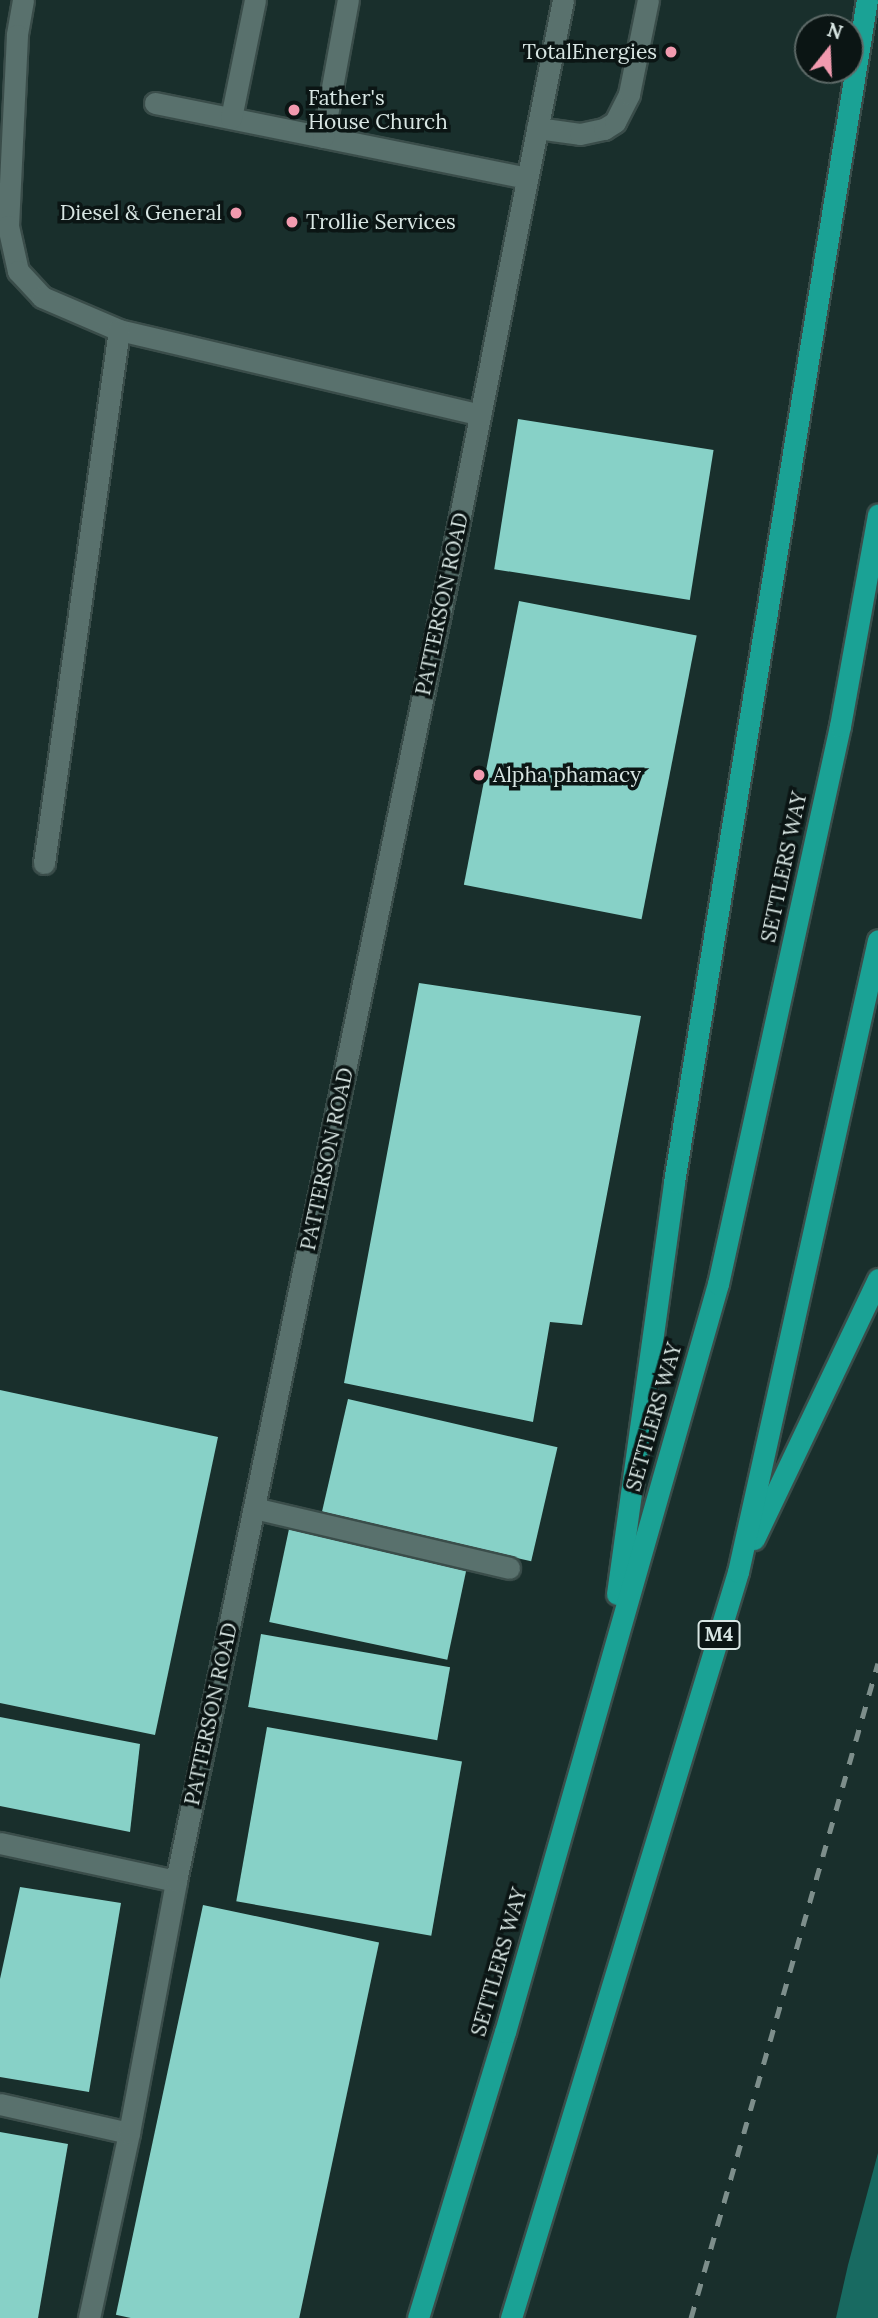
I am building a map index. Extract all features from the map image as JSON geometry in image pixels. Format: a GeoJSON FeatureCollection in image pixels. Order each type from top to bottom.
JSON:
{"type":"FeatureCollection","features":[{"type":"Feature","properties":{"kind":"highway"},"geometry":{"type":"LineString","coordinates":[[607,1669],[676,1168],[867,0]]}},
{"type":"Feature","properties":{"kind":"highway","name":"SETTLERS WAY"},"geometry":{"type":"LineString","coordinates":[[418,2318],[505,2032],[718,1284],[840,726],[878,514]]}},
{"type":"Feature","properties":{"kind":"highway","name":"M4"},"geometry":{"type":"LineString","coordinates":[[511,2318],[738,1572],[878,940]]}},
{"type":"Feature","properties":{"kind":"highway"},"geometry":{"type":"LineString","coordinates":[[738,1572],[878,1279]]}},
{"type":"Feature","properties":{"kind":"street"},"geometry":{"type":"LineString","coordinates":[[23,0],[17,35],[8,226],[18,271],[42,297],[119,330],[480,415]]}},
{"type":"Feature","properties":{"kind":"street"},"geometry":{"type":"LineString","coordinates":[[231,118],[255,0]]}},
{"type":"Feature","properties":{"kind":"street"},"geometry":{"type":"LineString","coordinates":[[323,137],[348,0]]}},
{"type":"Feature","properties":{"kind":"street","name":"PATTERSON ROAD"},"geometry":{"type":"LineString","coordinates":[[89,2318],[129,2133],[176,1881],[480,415],[563,0]]}},
{"type":"Feature","properties":{"kind":"street"},"geometry":{"type":"LineString","coordinates":[[537,128],[580,134],[604,129],[615,122],[629,94],[648,0]]}},
{"type":"Feature","properties":{"kind":"street"},"geometry":{"type":"LineString","coordinates":[[155,103],[527,178]]}},
{"type":"Feature","properties":{"kind":"street"},"geometry":{"type":"LineString","coordinates":[[44,863],[119,330]]}},
{"type":"Feature","properties":{"kind":"street"},"geometry":{"type":"LineString","coordinates":[[254,1508],[509,1568]]}},
{"type":"Feature","properties":{"kind":"street"},"geometry":{"type":"LineString","coordinates":[[0,1843],[176,1881]]}},
{"type":"Feature","properties":{"kind":"street"},"geometry":{"type":"LineString","coordinates":[[0,2104],[129,2133]]}},
{"type":"Feature","properties":{"kind":"shaded area"},"geometry":{"type":"Polygon","coordinates":[[[878,2153],[878,2318],[836,2318],[848,2265],[878,2153]]]}},
{"type":"Feature","properties":{"kind":"building"},"geometry":{"type":"Polygon","coordinates":[[[518,419],[714,450],[690,600],[494,569],[518,419]]]}},
{"type":"Feature","properties":{"kind":"building"},"geometry":{"type":"Polygon","coordinates":[[[519,601],[697,636],[642,919],[464,885],[519,601]]]}},
{"type":"Feature","properties":{"kind":"building"},"geometry":{"type":"Polygon","coordinates":[[[419,983],[641,1016],[582,1325],[550,1322],[533,1422],[344,1383],[419,983]]]}},
{"type":"Feature","properties":{"kind":"building"},"geometry":{"type":"Polygon","coordinates":[[[0,1390],[218,1437],[155,1735],[0,1703],[0,1390]]]}},
{"type":"Feature","properties":{"kind":"building"},"geometry":{"type":"Polygon","coordinates":[[[348,1399],[557,1447],[531,1561],[322,1513],[348,1399]]]}},
{"type":"Feature","properties":{"kind":"building"},"geometry":{"type":"Polygon","coordinates":[[[289,1529],[467,1567],[447,1660],[269,1622],[289,1529]]]}},
{"type":"Feature","properties":{"kind":"building"},"geometry":{"type":"Polygon","coordinates":[[[261,1634],[450,1667],[437,1740],[248,1707],[261,1634]]]}},
{"type":"Feature","properties":{"kind":"building"},"geometry":{"type":"Polygon","coordinates":[[[0,1717],[140,1744],[130,1832],[0,1806],[0,1717]]]}},
{"type":"Feature","properties":{"kind":"building"},"geometry":{"type":"Polygon","coordinates":[[[267,1727],[462,1761],[431,1936],[236,1901],[267,1727]]]}},
{"type":"Feature","properties":{"kind":"building"},"geometry":{"type":"Polygon","coordinates":[[[20,1887],[121,1903],[89,2092],[0,2077],[0,1979],[20,1887]]]}},
{"type":"Feature","properties":{"kind":"building"},"geometry":{"type":"Polygon","coordinates":[[[203,1905],[379,1942],[299,2318],[131,2318],[116,2315],[203,1905]]]}},
{"type":"Feature","properties":{"kind":"building"},"geometry":{"type":"Polygon","coordinates":[[[0,2132],[68,2144],[38,2318],[0,2318],[0,2132]]]}},
{"type":"Feature","properties":{"kind":"railway"},"geometry":{"type":"LineString","coordinates":[[691,2318],[878,1663]]}},
{"type":"Feature","properties":{"kind":"place","name":"TotalEnergies"},"geometry":{"type":"Point","coordinates":[671,52]}},
{"type":"Feature","properties":{"kind":"place","name":"Father's House Church"},"geometry":{"type":"Point","coordinates":[294,110]}},
{"type":"Feature","properties":{"kind":"place","name":"Diesel & General"},"geometry":{"type":"Point","coordinates":[236,213]}},
{"type":"Feature","properties":{"kind":"place","name":"Trollie Services"},"geometry":{"type":"Point","coordinates":[292,222]}},
{"type":"Feature","properties":{"kind":"place","name":"Alpha phamacy"},"geometry":{"type":"Point","coordinates":[479,775]}}]}
